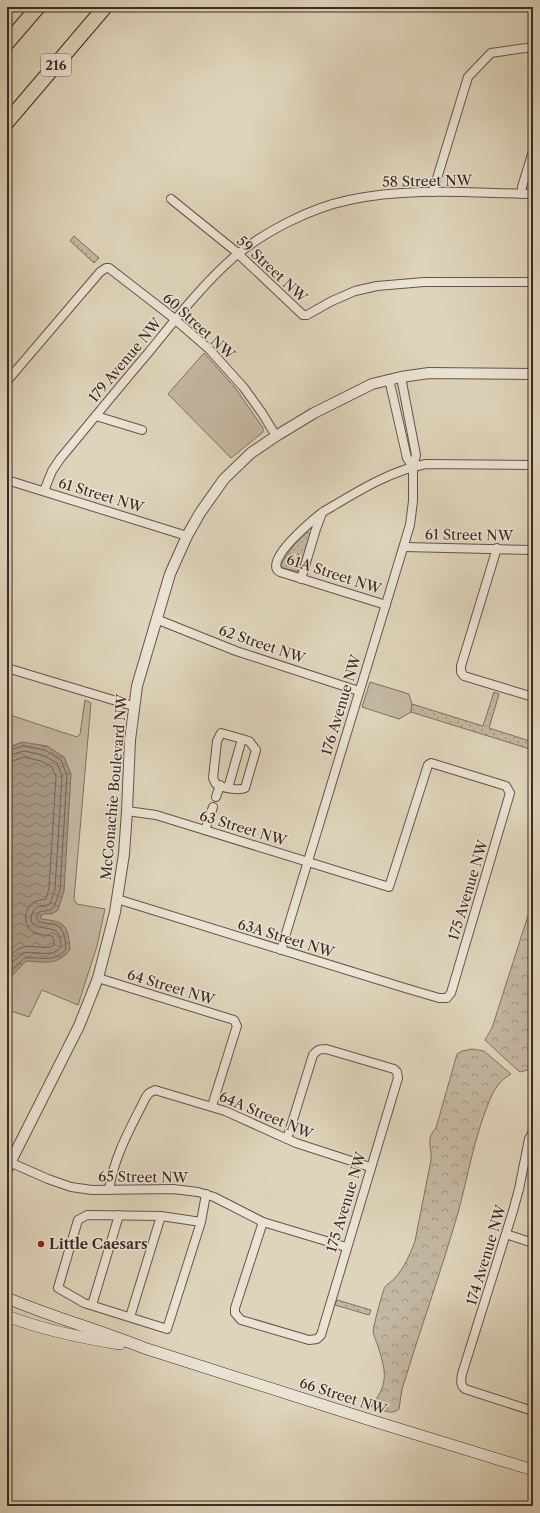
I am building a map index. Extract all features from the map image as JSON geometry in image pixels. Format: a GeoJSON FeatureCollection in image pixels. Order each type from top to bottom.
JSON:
{"type":"FeatureCollection","features":[{"type":"Feature","properties":{"kind":"highway"},"geometry":{"type":"LineString","coordinates":[[7,43],[38,7]]}},
{"type":"Feature","properties":{"kind":"highway","name":"216"},"geometry":{"type":"LineString","coordinates":[[7,122],[105,7]]}},
{"type":"Feature","properties":{"kind":"main road","name":"66 Street NW"},"geometry":{"type":"LineString","coordinates":[[7,1298],[63,1320],[117,1337],[144,1348],[533,1470]]}},
{"type":"Feature","properties":{"kind":"main road"},"geometry":{"type":"LineString","coordinates":[[7,1308],[36,1318],[63,1320]]}},
{"type":"Feature","properties":{"kind":"main road","name":"66 Street NW"},"geometry":{"type":"LineString","coordinates":[[7,1316],[36,1326],[90,1339],[144,1348]]}},
{"type":"Feature","properties":{"kind":"street"},"geometry":{"type":"LineString","coordinates":[[434,192],[470,74],[491,53],[533,47]]}},
{"type":"Feature","properties":{"kind":"street"},"geometry":{"type":"LineString","coordinates":[[521,194],[533,151]]}},
{"type":"Feature","properties":{"kind":"street","name":"58 Street NW"},"geometry":{"type":"LineString","coordinates":[[239,254],[260,239],[295,218],[349,200],[398,193],[434,192],[533,194]]}},
{"type":"Feature","properties":{"kind":"street","name":"59 Street NW"},"geometry":{"type":"LineString","coordinates":[[171,199],[239,254],[302,315],[307,315],[332,301],[355,291],[377,286],[424,282],[533,282]]}},
{"type":"Feature","properties":{"kind":"street","name":"179 Avenue NW"},"geometry":{"type":"LineString","coordinates":[[44,491],[52,471],[96,416],[176,319],[206,286],[239,254]]}},
{"type":"Feature","properties":{"kind":"street","name":"60 Street NW"},"geometry":{"type":"LineString","coordinates":[[7,381],[100,272],[106,268],[113,271],[176,319],[209,349],[226,367],[262,413],[276,436]]}},
{"type":"Feature","properties":{"kind":"street","name":"McConachie Boulevard NW"},"geometry":{"type":"LineString","coordinates":[[8,1166],[79,1026],[98,978],[108,942],[124,854],[130,740],[133,706],[137,686],[170,574],[187,536],[200,513],[224,479],[251,453],[276,436],[346,396],[372,384],[389,379],[430,373],[533,374]]}},
{"type":"Feature","properties":{"kind":"street","name":"176 Avenue NW"},"geometry":{"type":"LineString","coordinates":[[281,950],[404,547],[413,511],[413,466],[416,455],[401,377]]}},
{"type":"Feature","properties":{"kind":"street","name":"176 Avenue NW"},"geometry":{"type":"LineString","coordinates":[[389,379],[407,458],[413,466]]}},
{"type":"Feature","properties":{"kind":"street"},"geometry":{"type":"LineString","coordinates":[[96,416],[142,430]]}},
{"type":"Feature","properties":{"kind":"street"},"geometry":{"type":"LineString","coordinates":[[301,579],[316,529],[323,512],[388,476],[413,466],[434,464],[533,465]]}},
{"type":"Feature","properties":{"kind":"street","name":"61 Street NW"},"geometry":{"type":"LineString","coordinates":[[7,480],[187,536]]}},
{"type":"Feature","properties":{"kind":"street","name":"61A Street NW"},"geometry":{"type":"LineString","coordinates":[[323,512],[312,520],[290,542],[276,562],[277,570],[301,579],[386,605]]}},
{"type":"Feature","properties":{"kind":"street","name":"61 Street NW"},"geometry":{"type":"LineString","coordinates":[[404,547],[533,550]]}},
{"type":"Feature","properties":{"kind":"street"},"geometry":{"type":"LineString","coordinates":[[497,548],[461,666],[461,672],[464,676],[533,697]]}},
{"type":"Feature","properties":{"kind":"street","name":"62 Street NW"},"geometry":{"type":"LineString","coordinates":[[156,619],[236,651],[359,691]]}},
{"type":"Feature","properties":{"kind":"street"},"geometry":{"type":"LineString","coordinates":[[7,668],[133,706]]}},
{"type":"Feature","properties":{"kind":"street"},"geometry":{"type":"LineString","coordinates":[[221,733],[242,739],[249,741],[256,750],[245,788],[238,790],[217,784],[213,778],[217,741],[219,736],[221,733]]}},
{"type":"Feature","properties":{"kind":"street"},"geometry":{"type":"LineString","coordinates":[[228,788],[242,739]]}},
{"type":"Feature","properties":{"kind":"street","name":"63 Street NW"},"geometry":{"type":"LineString","coordinates":[[127,811],[156,815],[389,887],[428,766],[431,763],[470,775]]}},
{"type":"Feature","properties":{"kind":"street","name":"175 Avenue NW"},"geometry":{"type":"LineString","coordinates":[[447,998],[451,994],[510,798],[509,789],[506,786],[470,775]]}},
{"type":"Feature","properties":{"kind":"street"},"geometry":{"type":"LineString","coordinates":[[216,797],[220,785]]}},
{"type":"Feature","properties":{"kind":"street"},"geometry":{"type":"LineString","coordinates":[[204,830],[212,807]]}},
{"type":"Feature","properties":{"kind":"street","name":"63A Street NW"},"geometry":{"type":"LineString","coordinates":[[117,899],[436,997],[447,998]]}},
{"type":"Feature","properties":{"kind":"street","name":"64 Street NW"},"geometry":{"type":"LineString","coordinates":[[98,978],[230,1018],[236,1023],[236,1029],[212,1106]]}},
{"type":"Feature","properties":{"kind":"street","name":"175 Avenue NW"},"geometry":{"type":"LineString","coordinates":[[263,1222],[235,1308],[235,1313],[238,1318],[248,1322],[309,1340],[317,1339],[321,1335],[346,1247],[398,1078],[397,1072],[394,1069],[326,1049],[316,1051],[313,1056],[287,1139]]}},
{"type":"Feature","properties":{"kind":"street","name":"64A Street NW"},"geometry":{"type":"LineString","coordinates":[[109,1190],[113,1167],[120,1149],[146,1097],[151,1091],[158,1090],[212,1106],[236,1115],[287,1139],[370,1167]]}},
{"type":"Feature","properties":{"kind":"street","name":"174 Avenue NW"},"geometry":{"type":"LineString","coordinates":[[533,1132],[528,1139],[520,1189],[462,1374],[462,1386],[471,1391],[533,1411]]}},
{"type":"Feature","properties":{"kind":"street","name":"65 Street NW"},"geometry":{"type":"LineString","coordinates":[[8,1166],[66,1185],[87,1189],[182,1190],[206,1194],[263,1222],[346,1247]]}},
{"type":"Feature","properties":{"kind":"street"},"geometry":{"type":"LineString","coordinates":[[201,1222],[160,1216],[87,1215],[78,1220],[58,1288],[84,1303],[167,1329],[201,1222],[206,1194]]}},
{"type":"Feature","properties":{"kind":"street"},"geometry":{"type":"LineString","coordinates":[[92,1305],[119,1215]]}},
{"type":"Feature","properties":{"kind":"street"},"geometry":{"type":"LineString","coordinates":[[130,1317],[160,1216]]}},
{"type":"Feature","properties":{"kind":"street"},"geometry":{"type":"LineString","coordinates":[[506,1234],[533,1243]]}},
{"type":"Feature","properties":{"kind":"green space"},"geometry":{"type":"Polygon","coordinates":[[[74,236],[99,258],[94,263],[70,241],[74,236]]]}},
{"type":"Feature","properties":{"kind":"green space"},"geometry":{"type":"Polygon","coordinates":[[[204,353],[236,389],[263,428],[263,432],[231,458],[168,394],[204,353]]]}},
{"type":"Feature","properties":{"kind":"green space"},"geometry":{"type":"Polygon","coordinates":[[[308,532],[311,534],[299,572],[283,568],[281,565],[282,562],[294,545],[308,532]]]}},
{"type":"Feature","properties":{"kind":"green space"},"geometry":{"type":"Polygon","coordinates":[[[370,682],[409,694],[412,704],[411,712],[399,719],[362,707],[370,682]]]}},
{"type":"Feature","properties":{"kind":"green space"},"geometry":{"type":"Polygon","coordinates":[[[494,692],[499,694],[489,728],[533,742],[533,750],[411,712],[412,704],[483,726],[494,692]]]}},
{"type":"Feature","properties":{"kind":"green space"},"geometry":{"type":"Polygon","coordinates":[[[85,700],[91,703],[74,899],[77,904],[105,909],[97,946],[78,1005],[42,990],[29,1017],[7,1010],[7,714],[77,737],[80,734],[85,700]]]}},
{"type":"Feature","properties":{"kind":"green space"},"geometry":{"type":"Polygon","coordinates":[[[533,900],[533,1072],[527,1070],[520,1072],[485,1040],[492,1028],[533,900]]]}},
{"type":"Feature","properties":{"kind":"green space"},"geometry":{"type":"Polygon","coordinates":[[[472,1049],[484,1051],[511,1074],[503,1079],[495,1090],[484,1116],[475,1143],[458,1213],[402,1389],[399,1409],[389,1412],[371,1406],[381,1391],[384,1378],[383,1363],[373,1331],[385,1287],[401,1270],[415,1241],[431,1160],[430,1140],[436,1128],[457,1054],[462,1051],[472,1049]]]}},
{"type":"Feature","properties":{"kind":"green space"},"geometry":{"type":"Polygon","coordinates":[[[337,1300],[371,1310],[369,1315],[335,1305],[337,1300]]]}},
{"type":"Feature","properties":{"kind":"water"},"geometry":{"type":"Polygon","coordinates":[[[22,742],[47,746],[64,757],[71,774],[64,891],[58,910],[52,914],[44,914],[40,917],[42,919],[57,922],[65,927],[67,930],[70,950],[60,959],[55,961],[26,961],[7,981],[7,748],[22,742]]]}},
{"type":"Feature","properties":{"kind":"place","name":"Little Caesars"},"geometry":{"type":"Point","coordinates":[41,1244]}}]}
